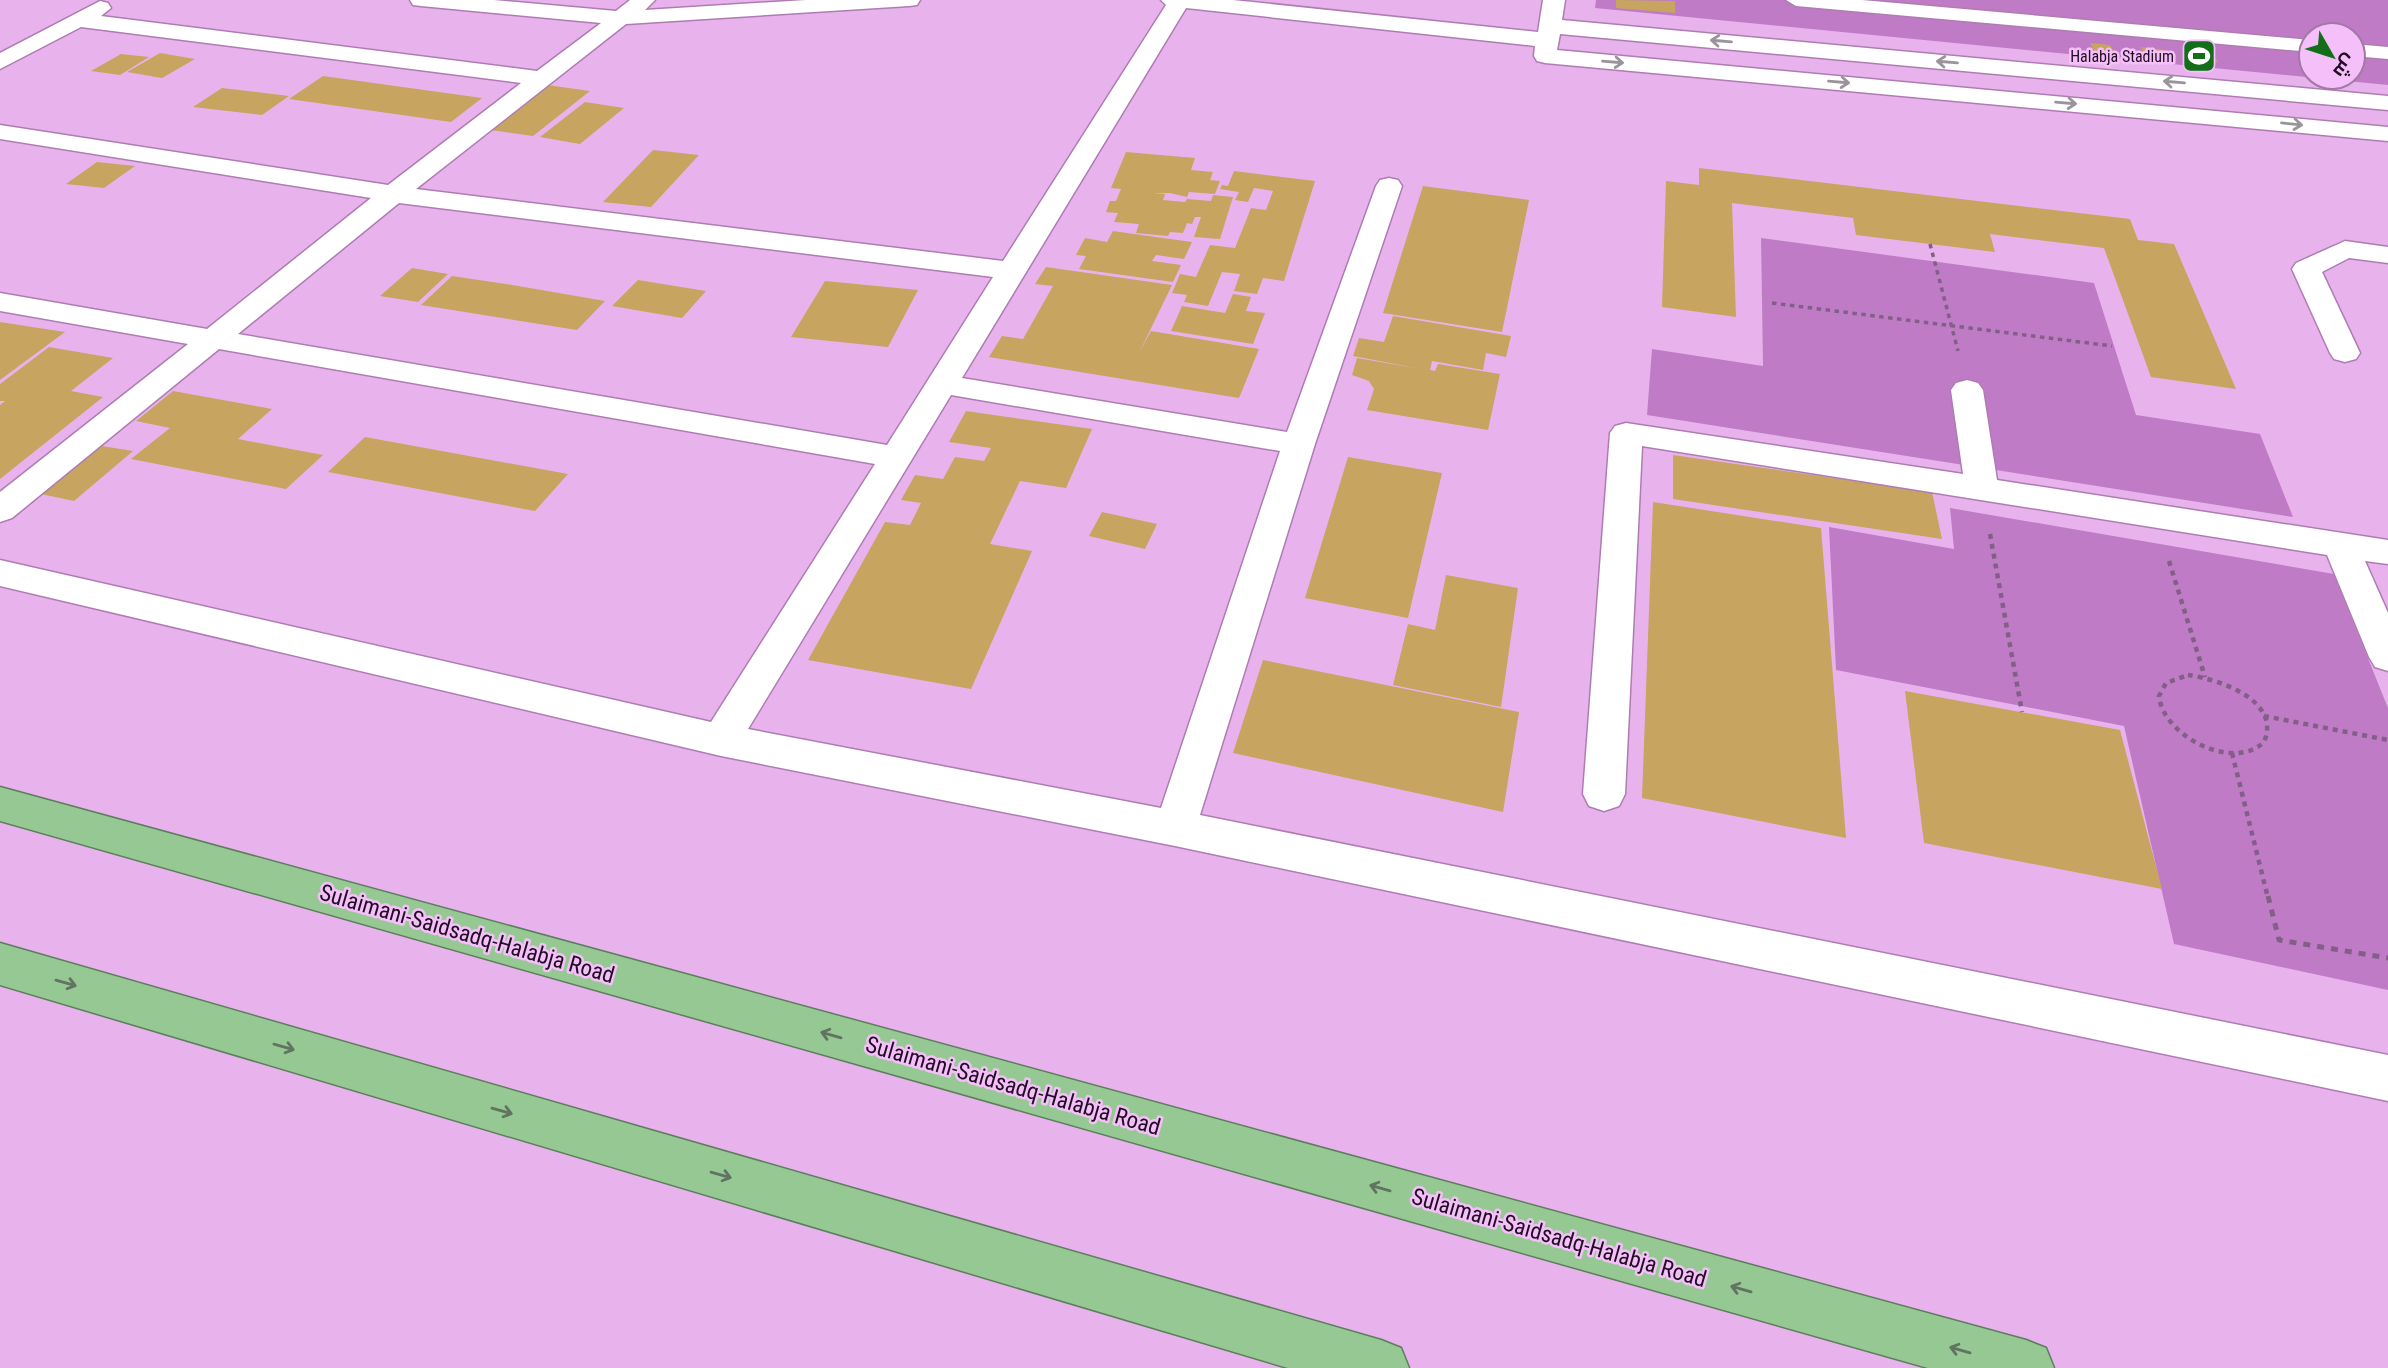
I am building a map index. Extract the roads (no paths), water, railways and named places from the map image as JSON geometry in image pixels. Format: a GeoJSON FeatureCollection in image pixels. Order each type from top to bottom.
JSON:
{"type":"FeatureCollection","features":[{"type":"Feature","properties":{"kind":"highway","name":"Sulaimani-Saidsadq-Halabja Road"},"geometry":{"type":"LineString","coordinates":[[0,804],[2026,1368]]}},
{"type":"Feature","properties":{"kind":"highway"},"geometry":{"type":"LineString","coordinates":[[0,964],[1381,1368]]}},
{"type":"Feature","properties":{"kind":"street"},"geometry":{"type":"LineString","coordinates":[[0,62],[116,0]]}},
{"type":"Feature","properties":{"kind":"street"},"geometry":{"type":"LineString","coordinates":[[421,0],[634,9],[909,0]]}},
{"type":"Feature","properties":{"kind":"street"},"geometry":{"type":"LineString","coordinates":[[1172,0],[2388,134]]}},
{"type":"Feature","properties":{"kind":"street"},"geometry":{"type":"LineString","coordinates":[[721,740],[1180,0]]}},
{"type":"Feature","properties":{"kind":"street"},"geometry":{"type":"LineString","coordinates":[[1547,41],[1554,0]]}},
{"type":"Feature","properties":{"kind":"street"},"geometry":{"type":"LineString","coordinates":[[0,510],[393,194],[634,9]]}},
{"type":"Feature","properties":{"kind":"street"},"geometry":{"type":"LineString","coordinates":[[77,20],[542,79]]}},
{"type":"Feature","properties":{"kind":"street"},"geometry":{"type":"LineString","coordinates":[[1547,41],[2206,85],[2388,103]]}},
{"type":"Feature","properties":{"kind":"street"},"geometry":{"type":"LineString","coordinates":[[2206,85],[2224,117]]}},
{"type":"Feature","properties":{"kind":"street"},"geometry":{"type":"LineString","coordinates":[[0,132],[393,194],[1012,271]]}},
{"type":"Feature","properties":{"kind":"street"},"geometry":{"type":"LineString","coordinates":[[1175,828],[1299,444],[1389,186]]}},
{"type":"Feature","properties":{"kind":"street"},"geometry":{"type":"LineString","coordinates":[[2345,353],[2306,269],[2345,249],[2388,255]]}},
{"type":"Feature","properties":{"kind":"street"},"geometry":{"type":"LineString","coordinates":[[0,302],[897,457]]}},
{"type":"Feature","properties":{"kind":"street"},"geometry":{"type":"LineString","coordinates":[[942,384],[1299,444]]}},
{"type":"Feature","properties":{"kind":"street"},"geometry":{"type":"LineString","coordinates":[[1967,390],[1982,489]]}},
{"type":"Feature","properties":{"kind":"street"},"geometry":{"type":"LineString","coordinates":[[1604,794],[1626,433],[2388,552]]}},
{"type":"Feature","properties":{"kind":"street"},"geometry":{"type":"LineString","coordinates":[[2341,545],[2388,657]]}},
{"type":"Feature","properties":{"kind":"street"},"geometry":{"type":"LineString","coordinates":[[0,573],[721,740],[1175,828],[2388,1078]]}},
{"type":"Feature","properties":{"kind":"lane"},"geometry":{"type":"LineString","coordinates":[[1796,0],[2297,45]]}},
{"type":"Feature","properties":{"kind":"lane"},"geometry":{"type":"LineString","coordinates":[[2367,51],[2388,53]]}},
{"type":"Feature","properties":{"kind":"place","name":"Halabja Stadium"},"geometry":{"type":"Point","coordinates":[2199,56]}}]}
